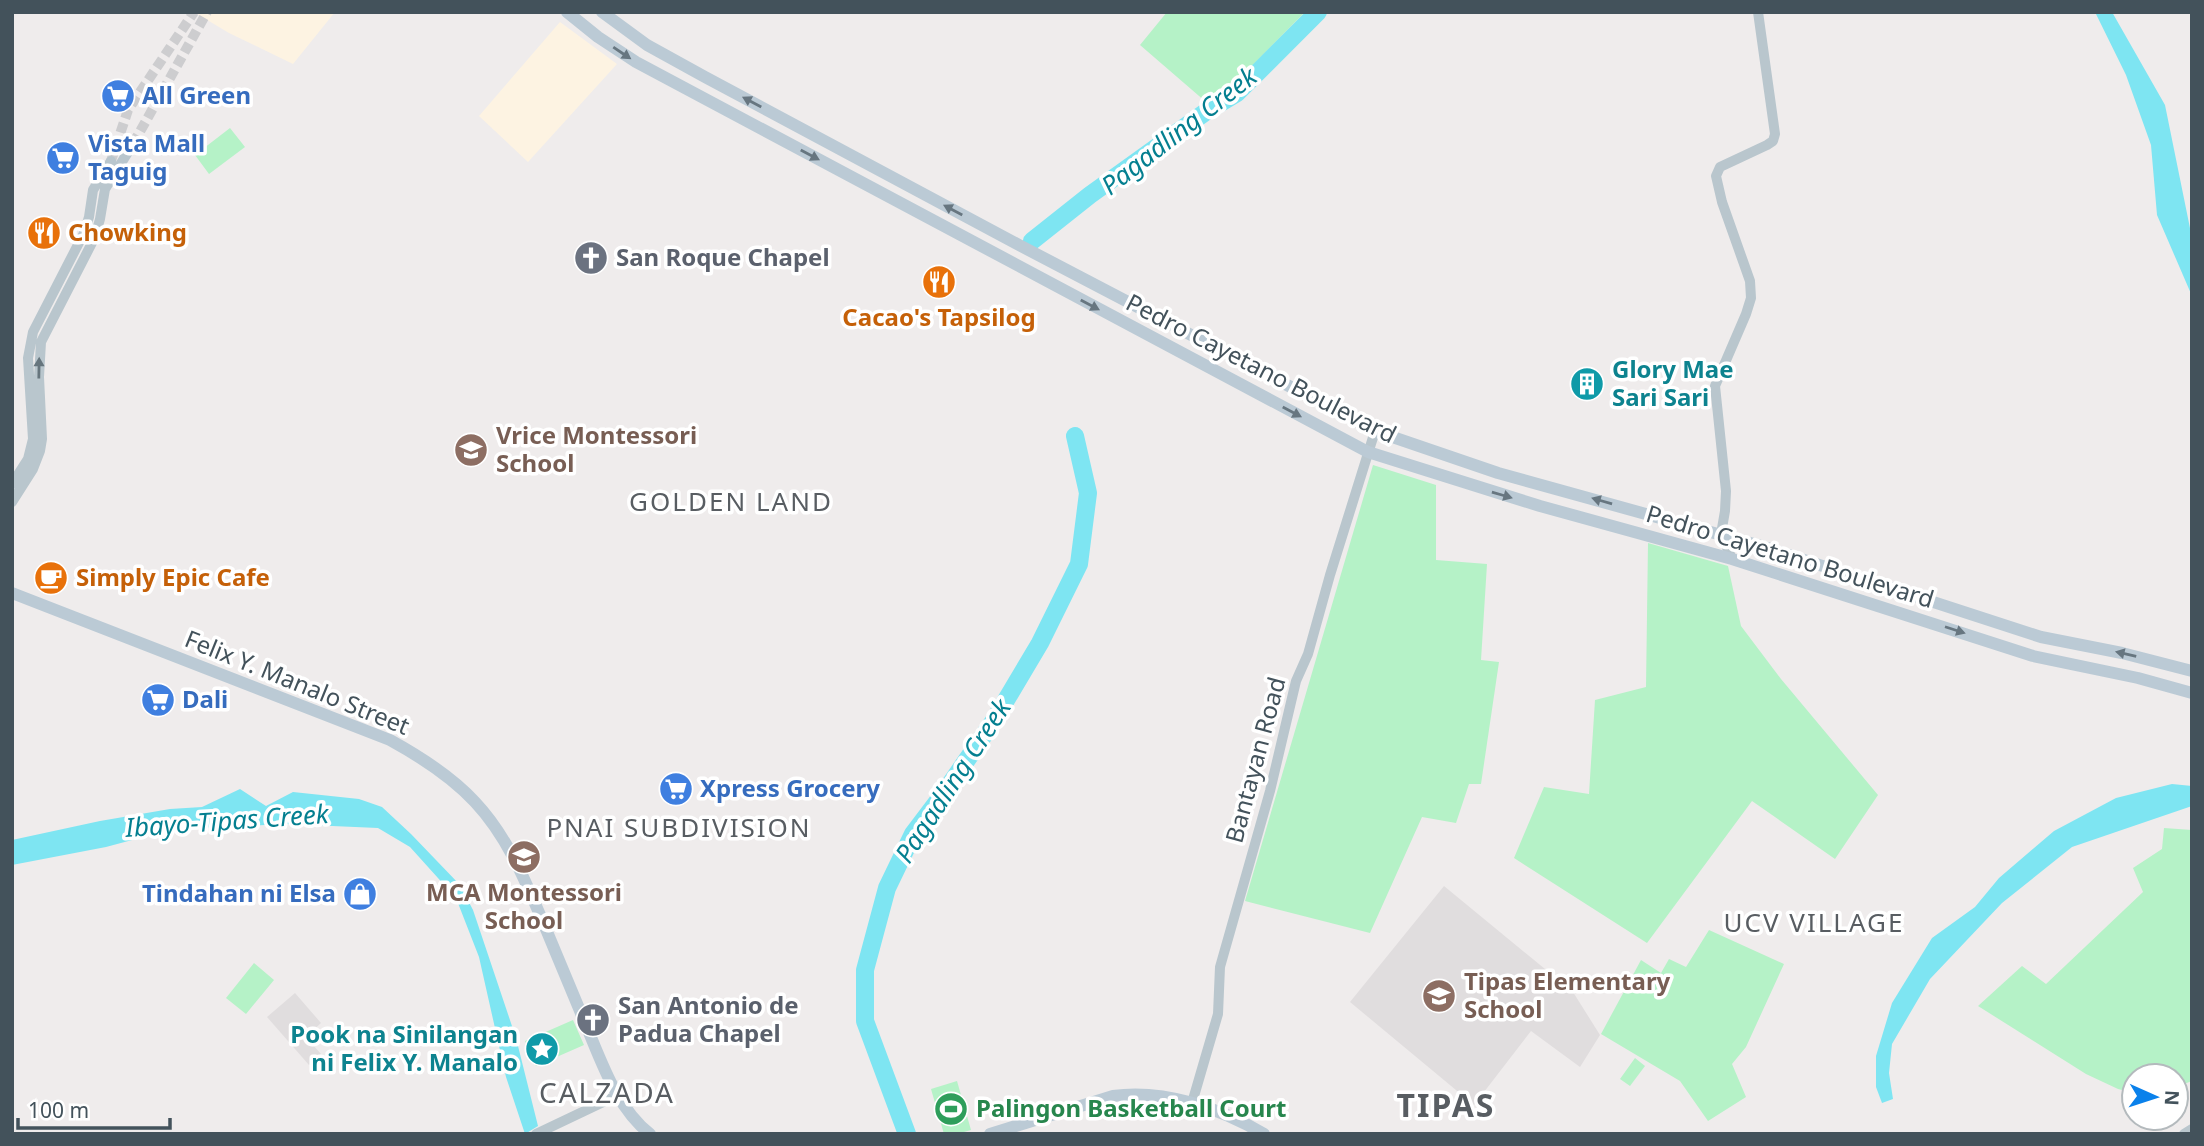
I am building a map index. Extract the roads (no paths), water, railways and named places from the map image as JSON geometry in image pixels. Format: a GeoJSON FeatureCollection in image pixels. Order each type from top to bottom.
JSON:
{"type":"FeatureCollection","features":[{"type":"Feature","properties":{"kind":"main road","name":"Pedro Cayetano Boulevard"},"geometry":{"type":"LineString","coordinates":[[567,12],[636,62],[1367,452],[1540,506],[1732,559],[2033,656],[2137,678],[2192,693]]}},
{"type":"Feature","properties":{"kind":"main road","name":"Pedro Cayetano Boulevard"},"geometry":{"type":"LineString","coordinates":[[602,12],[646,45],[693,71],[1375,432],[1498,473],[1721,534],[2041,636],[2192,671]]}},
{"type":"Feature","properties":{"kind":"main road","name":"Felix Y. Manalo Street"},"geometry":{"type":"LineString","coordinates":[[12,593],[390,740],[424,759],[455,783],[475,802],[507,845],[618,1095],[637,1124],[650,1134]]}},
{"type":"Feature","properties":{"kind":"main road"},"geometry":{"type":"LineString","coordinates":[[990,1134],[1112,1097],[1132,1095],[1192,1103],[1233,1117],[1264,1134]]}},
{"type":"Feature","properties":{"kind":"street"},"geometry":{"type":"LineString","coordinates":[[1732,559],[1721,534],[1726,491],[1715,386],[1751,298],[1750,281],[1722,202],[1716,176],[1720,167],[1767,145],[1773,141],[1775,134],[1758,12]]}},
{"type":"Feature","properties":{"kind":"street"},"geometry":{"type":"LineString","coordinates":[[12,502],[33,469],[40,451],[41,342],[94,237],[105,189],[133,144]]}},
{"type":"Feature","properties":{"kind":"street"},"geometry":{"type":"LineString","coordinates":[[12,484],[28,459],[33,439],[28,358],[33,332],[84,233],[93,190],[111,161]]}},
{"type":"Feature","properties":{"kind":"street","name":"Bantayan Road"},"geometry":{"type":"LineString","coordinates":[[1192,1103],[1218,1014],[1220,967],[1270,791],[1296,681],[1308,654],[1375,432]]}},
{"type":"Feature","properties":{"kind":"street"},"geometry":{"type":"LineString","coordinates":[[539,1132],[618,1095]]}},
{"type":"Feature","properties":{"kind":"street"},"geometry":{"type":"LineString","coordinates":[[2184,1134],[2192,1129]]}},
{"type":"Feature","properties":{"kind":"water"},"geometry":{"type":"Polygon","coordinates":[[[2095,12],[2112,12],[2165,105],[2192,238],[2192,296],[2157,215],[2151,145],[2126,75],[2095,12]]]}},
{"type":"Feature","properties":{"kind":"water"},"geometry":{"type":"Polygon","coordinates":[[[2172,784],[2192,786],[2192,806],[2072,847],[2002,903],[1930,979],[1892,1044],[1889,1073],[1893,1099],[1882,1103],[1876,1087],[1876,1056],[1892,1003],[1932,938],[1975,907],[1999,878],[2054,831],[2116,798],[2172,784]]]}},
{"type":"Feature","properties":{"kind":"water","name":"Ibayo-Tipas Creek"},"geometry":{"type":"Polygon","coordinates":[[[240,789],[266,806],[293,792],[359,799],[382,807],[460,885],[473,910],[516,1038],[538,1126],[525,1134],[506,1077],[479,957],[456,898],[410,847],[378,828],[286,824],[173,829],[106,847],[12,865],[12,840],[100,821],[170,809],[202,807],[240,789]]]}},
{"type":"Feature","properties":{"kind":"waterway","name":"Pagadling Creek"},"geometry":{"type":"LineString","coordinates":[[1032,241],[1090,195],[1207,111],[1237,93],[1318,12]]}},
{"type":"Feature","properties":{"kind":"waterway","name":"Pagadling Creek"},"geometry":{"type":"LineString","coordinates":[[907,1134],[865,1021],[865,970],[887,888],[913,834],[993,722],[1040,643],[1079,564],[1088,493],[1075,436]]}},
{"type":"Feature","properties":{"kind":"tunnel"},"geometry":{"type":"LineString","coordinates":[[111,161],[128,110],[194,12]]}},
{"type":"Feature","properties":{"kind":"tunnel"},"geometry":{"type":"LineString","coordinates":[[133,144],[207,12]]}},
{"type":"Feature","properties":{"kind":"place","name":"All Green"},"geometry":{"type":"Point","coordinates":[118,96]}},
{"type":"Feature","properties":{"kind":"place","name":"Vista Mall Taguig"},"geometry":{"type":"Point","coordinates":[63,158]}},
{"type":"Feature","properties":{"kind":"place","name":"Chowking"},"geometry":{"type":"Point","coordinates":[44,233]}},
{"type":"Feature","properties":{"kind":"place","name":"San Roque Chapel"},"geometry":{"type":"Point","coordinates":[591,258]}},
{"type":"Feature","properties":{"kind":"place","name":"Cacao's Tapsilog"},"geometry":{"type":"Point","coordinates":[939,282]}},
{"type":"Feature","properties":{"kind":"place","name":"Glory Mae Sari Sari"},"geometry":{"type":"Point","coordinates":[1587,384]}},
{"type":"Feature","properties":{"kind":"place","name":"Vrice Montessori School"},"geometry":{"type":"Point","coordinates":[471,450]}},
{"type":"Feature","properties":{"kind":"place","name":"Simply Epic Cafe"},"geometry":{"type":"Point","coordinates":[51,578]}},
{"type":"Feature","properties":{"kind":"place","name":"Dali"},"geometry":{"type":"Point","coordinates":[158,700]}},
{"type":"Feature","properties":{"kind":"place","name":"Xpress Grocery"},"geometry":{"type":"Point","coordinates":[676,789]}},
{"type":"Feature","properties":{"kind":"place","name":"MCA Montessori School"},"geometry":{"type":"Point","coordinates":[524,857]}},
{"type":"Feature","properties":{"kind":"place","name":"Tindahan ni Elsa"},"geometry":{"type":"Point","coordinates":[360,894]}},
{"type":"Feature","properties":{"kind":"place","name":"Tipas Elementary School"},"geometry":{"type":"Point","coordinates":[1439,996]}},
{"type":"Feature","properties":{"kind":"place","name":"San Antonio de Padua Chapel"},"geometry":{"type":"Point","coordinates":[593,1020]}},
{"type":"Feature","properties":{"kind":"place","name":"Pook na Sinilangan ni Felix Y. Manalo"},"geometry":{"type":"Point","coordinates":[542,1049]}},
{"type":"Feature","properties":{"kind":"place","name":"Palingon Basketball Court"},"geometry":{"type":"Point","coordinates":[951,1109]}},
{"type":"Feature","properties":{"kind":"district","name":"GOLDEN LAND"},"geometry":{"type":"Point","coordinates":[731,502]}},
{"type":"Feature","properties":{"kind":"district","name":"PNAI SUBDIVISION"},"geometry":{"type":"Point","coordinates":[679,828]}},
{"type":"Feature","properties":{"kind":"district","name":"UCV VILLAGE"},"geometry":{"type":"Point","coordinates":[1814,923]}},
{"type":"Feature","properties":{"kind":"district","name":"CALZADA"},"geometry":{"type":"Point","coordinates":[607,1093]}},
{"type":"Feature","properties":{"kind":"district","name":"TIPAS"},"geometry":{"type":"Point","coordinates":[1446,1106]}}]}
